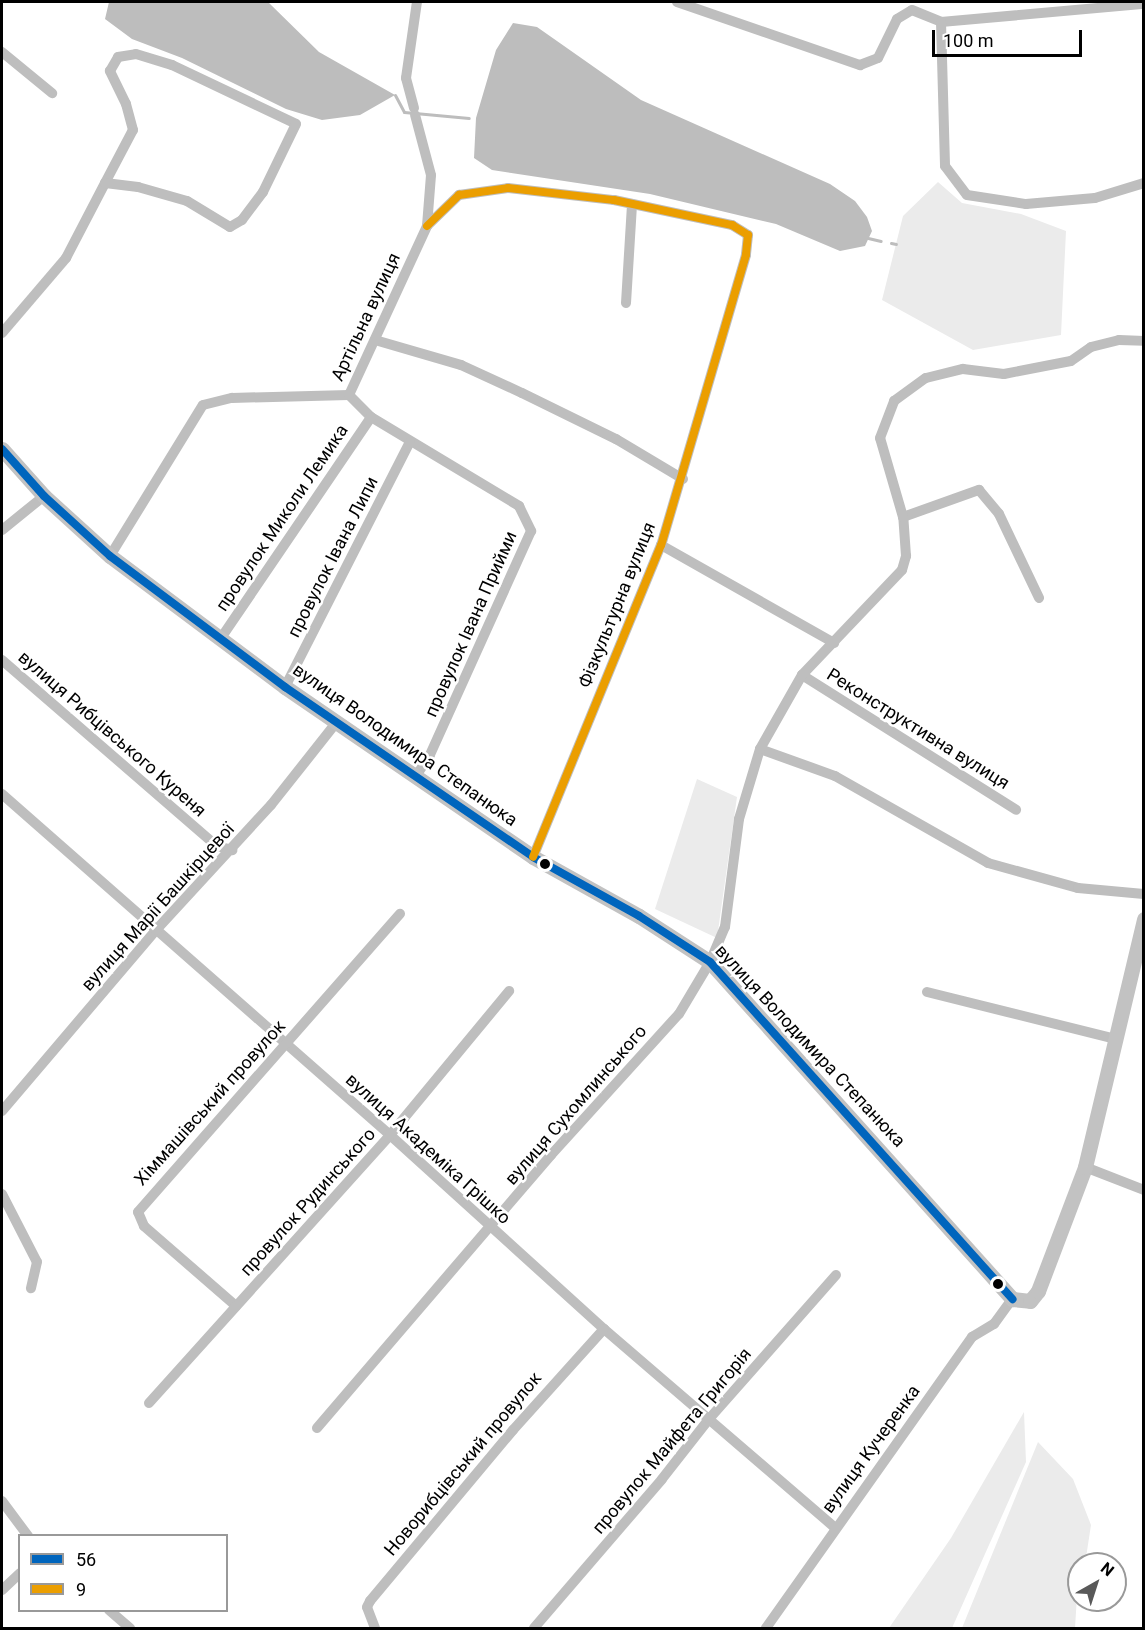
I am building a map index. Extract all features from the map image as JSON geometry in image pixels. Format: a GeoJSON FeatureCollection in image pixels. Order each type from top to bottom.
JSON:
{"type":"FeatureCollection","features":[{"type":"Feature","properties":{"kind":"street","name":"Артільна вулиця"},"geometry":{"type":"LineString","coordinates":[[110,555],[203,405],[232,398],[349,395],[427,226],[430,175],[406,78],[417,2]]}},
{"type":"Feature","properties":{"kind":"street"},"geometry":{"type":"LineString","coordinates":[[677,2],[860,65],[878,58],[897,19],[911,6],[941,22],[1143,4]]}},
{"type":"Feature","properties":{"kind":"street"},"geometry":{"type":"LineString","coordinates":[[941,22],[945,166],[967,195],[1038,203],[1095,198],[1143,183]]}},
{"type":"Feature","properties":{"kind":"street"},"geometry":{"type":"LineString","coordinates":[[2,52],[52,93]]}},
{"type":"Feature","properties":{"kind":"street"},"geometry":{"type":"LineString","coordinates":[[2,333],[66,258],[132,130],[126,104],[110,71],[118,57],[136,54],[172,65],[296,124],[263,192],[243,220],[230,227],[187,201],[138,187],[105,183]]}},
{"type":"Feature","properties":{"kind":"street"},"geometry":{"type":"LineString","coordinates":[[427,226],[459,195],[507,188],[632,204],[626,303]]}},
{"type":"Feature","properties":{"kind":"street","name":"Фізкультурна вулиця"},"geometry":{"type":"LineString","coordinates":[[533,857],[661,545],[683,479],[746,255],[748,235],[732,225],[632,204]]}},
{"type":"Feature","properties":{"kind":"street"},"geometry":{"type":"LineString","coordinates":[[375,340],[460,365],[616,440],[683,479]]}},
{"type":"Feature","properties":{"kind":"street","name":"Реконструктивна вулиця"},"geometry":{"type":"LineString","coordinates":[[710,962],[725,927],[739,819],[760,748],[802,675],[902,570],[906,556],[903,517],[880,438],[894,401],[926,378],[963,369],[1004,374],[1071,361],[1091,347],[1119,340],[1143,341]]}},
{"type":"Feature","properties":{"kind":"street","name":"провулок Івана Прийми"},"geometry":{"type":"LineString","coordinates":[[349,395],[371,417],[519,506],[531,531],[430,755],[416,776]]}},
{"type":"Feature","properties":{"kind":"street","name":"провулок Миколи Лемика"},"geometry":{"type":"LineString","coordinates":[[221,638],[371,417]]}},
{"type":"Feature","properties":{"kind":"street","name":"провулок Івана Липи"},"geometry":{"type":"LineString","coordinates":[[285,687],[410,442]]}},
{"type":"Feature","properties":{"kind":"street","name":"вулиця Володимира Степанюка"},"geometry":{"type":"LineString","coordinates":[[2,449],[44,496],[110,555],[285,687],[533,857],[639,916],[710,962],[1012,1299]]}},
{"type":"Feature","properties":{"kind":"street"},"geometry":{"type":"LineString","coordinates":[[903,517],[979,490],[999,514],[1039,598]]}},
{"type":"Feature","properties":{"kind":"street"},"geometry":{"type":"LineString","coordinates":[[2,530],[44,496]]}},
{"type":"Feature","properties":{"kind":"street"},"geometry":{"type":"LineString","coordinates":[[661,545],[834,643]]}},
{"type":"Feature","properties":{"kind":"street","name":"вулиця Рибцівського Куреня"},"geometry":{"type":"LineString","coordinates":[[2,660],[208,839],[232,850]]}},
{"type":"Feature","properties":{"kind":"street","name":"Реконструктивна вулиця"},"geometry":{"type":"LineString","coordinates":[[802,675],[1016,810]]}},
{"type":"Feature","properties":{"kind":"street","name":"вулиця Марії Башкірцевої"},"geometry":{"type":"LineString","coordinates":[[2,1111],[156,930],[232,850],[336,723]]}},
{"type":"Feature","properties":{"kind":"street"},"geometry":{"type":"LineString","coordinates":[[760,748],[835,776],[988,863],[1078,888],[1143,894]]}},
{"type":"Feature","properties":{"kind":"street","name":"вулиця Академіка Грішко"},"geometry":{"type":"LineString","coordinates":[[2,794],[390,1135],[604,1329],[834,1527]]}},
{"type":"Feature","properties":{"kind":"street","name":"Хіммашівський провулок"},"geometry":{"type":"LineString","coordinates":[[236,1306],[144,1226],[138,1212],[400,914]]}},
{"type":"Feature","properties":{"kind":"street"},"geometry":{"type":"LineString","coordinates":[[1012,1299],[1030,1301],[1038,1291],[1085,1167],[1143,920]]}},
{"type":"Feature","properties":{"kind":"street","name":"вулиця Сухомлинського"},"geometry":{"type":"LineString","coordinates":[[316,1428],[679,1014],[710,962]]}},
{"type":"Feature","properties":{"kind":"street","name":"провулок Рудинського"},"geometry":{"type":"LineString","coordinates":[[149,1403],[390,1135],[509,991]]}},
{"type":"Feature","properties":{"kind":"street"},"geometry":{"type":"LineString","coordinates":[[927,992],[1116,1039]]}},
{"type":"Feature","properties":{"kind":"street"},"geometry":{"type":"LineString","coordinates":[[1085,1167],[1143,1190]]}},
{"type":"Feature","properties":{"kind":"street"},"geometry":{"type":"LineString","coordinates":[[2,1194],[37,1262],[31,1288]]}},
{"type":"Feature","properties":{"kind":"street","name":"провулок Майфета Григорія"},"geometry":{"type":"LineString","coordinates":[[534,1628],[709,1419],[836,1275]]}},
{"type":"Feature","properties":{"kind":"street","name":"вулиця Кучеренка"},"geometry":{"type":"LineString","coordinates":[[766,1629],[834,1527],[972,1337],[994,1324],[1012,1299]]}},
{"type":"Feature","properties":{"kind":"street","name":"Новорибцівський провулок"},"geometry":{"type":"LineString","coordinates":[[375,1629],[367,1607],[370,1601],[513,1430],[604,1329]]}},
{"type":"Feature","properties":{"kind":"street"},"geometry":{"type":"LineString","coordinates":[[2,1501],[27,1534]]}},
{"type":"Feature","properties":{"kind":"street"},"geometry":{"type":"LineString","coordinates":[[2,1590],[18,1575]]}},
{"type":"Feature","properties":{"kind":"street"},"geometry":{"type":"LineString","coordinates":[[110,1612],[130,1629]]}},
{"type":"Feature","properties":{"kind":"shaded area"},"geometry":{"type":"Polygon","coordinates":[[[109,2],[268,2],[319,52],[395,95],[360,115],[322,120],[286,109],[182,58],[132,39],[105,19],[109,2]]]}},
{"type":"Feature","properties":{"kind":"shaded area"},"geometry":{"type":"Polygon","coordinates":[[[513,23],[537,27],[641,100],[830,184],[855,201],[867,217],[872,231],[865,246],[840,251],[776,224],[650,194],[492,170],[474,158],[476,118],[496,50],[513,23]]]}},
{"type":"Feature","properties":{"kind":"shaded area"},"geometry":{"type":"Polygon","coordinates":[[[938,182],[962,203],[1021,214],[1066,231],[1061,335],[973,350],[882,300],[903,216],[938,182]]]}},
{"type":"Feature","properties":{"kind":"shaded area"},"geometry":{"type":"Polygon","coordinates":[[[697,779],[737,797],[717,938],[655,909],[697,779]]]}},
{"type":"Feature","properties":{"kind":"shaded area"},"geometry":{"type":"Polygon","coordinates":[[[1024,1412],[1026,1462],[952,1628],[889,1628],[951,1538],[1024,1412]]]}},
{"type":"Feature","properties":{"kind":"shaded area"},"geometry":{"type":"Polygon","coordinates":[[[1038,1442],[1073,1479],[1091,1525],[1087,1552],[1067,1552],[1067,1612],[1076,1612],[1075,1628],[962,1628],[1038,1442]]]}},
{"type":"Feature","properties":{"kind":"waterway"},"geometry":{"type":"LineString","coordinates":[[395,95],[404,112],[469,118]]}},
{"type":"Feature","properties":{"kind":"waterway"},"geometry":{"type":"LineString","coordinates":[[868,238],[881,241]]}},
{"type":"Feature","properties":{"kind":"waterway"},"geometry":{"type":"LineString","coordinates":[[891,243],[896,244]]}},
{"type":"Feature","properties":{"kind":"transit line","name":"9"},"geometry":{"type":"LineString","coordinates":[[427,226],[459,195],[508,188],[614,200],[732,225],[748,235],[746,255],[661,545],[533,857]]}},
{"type":"Feature","properties":{"kind":"transit line","name":"56"},"geometry":{"type":"LineString","coordinates":[[2,449],[44,496],[110,556],[285,687],[533,857],[639,916],[710,962],[1012,1299]]}}]}
